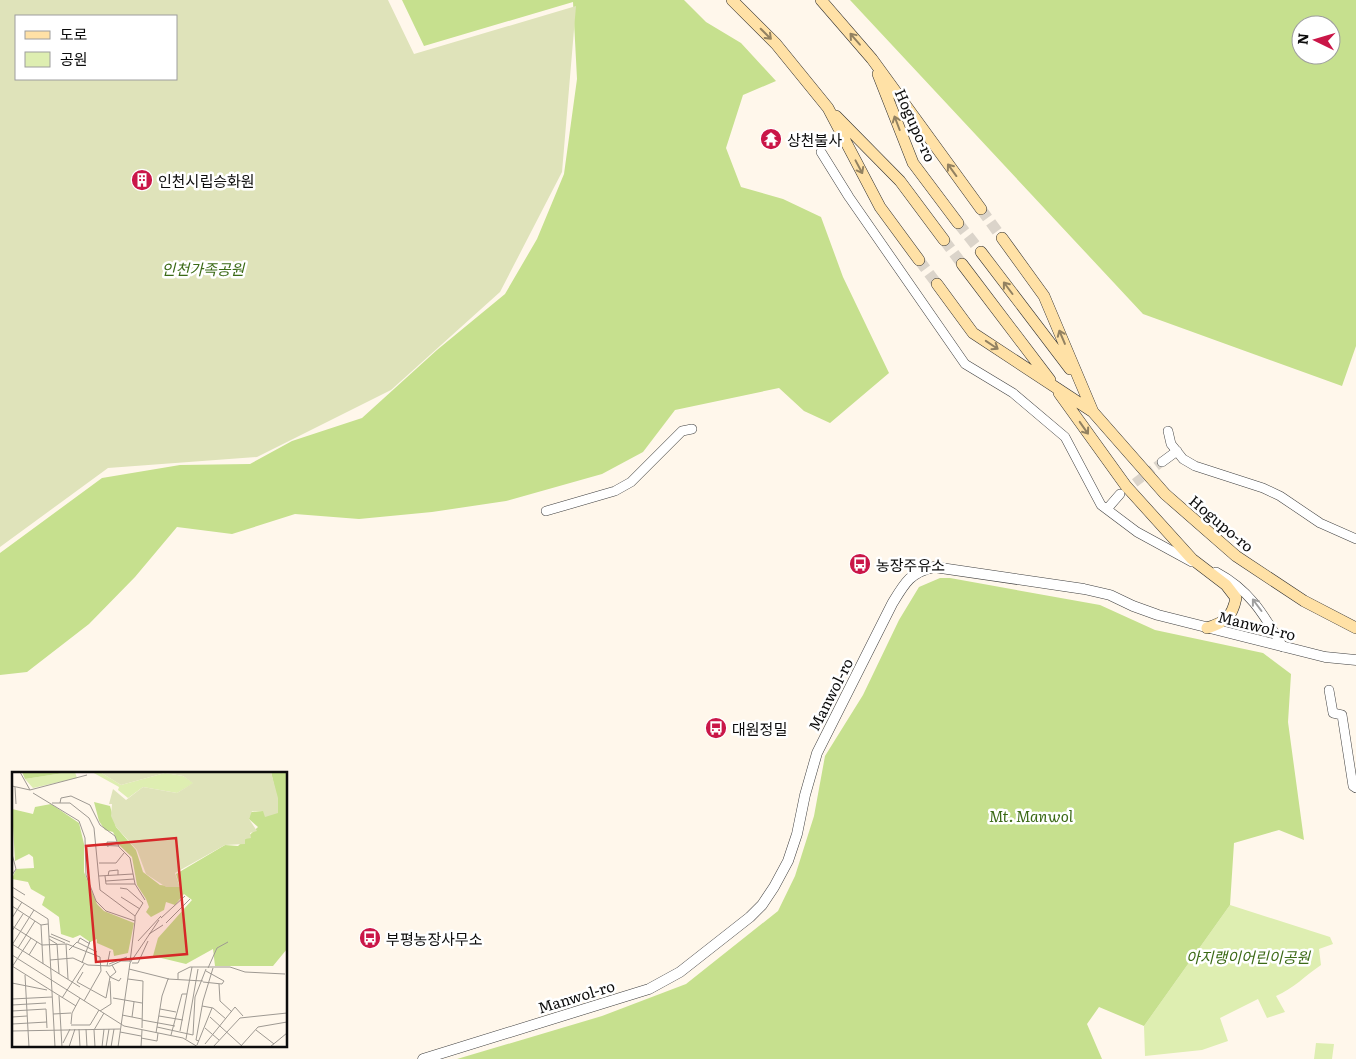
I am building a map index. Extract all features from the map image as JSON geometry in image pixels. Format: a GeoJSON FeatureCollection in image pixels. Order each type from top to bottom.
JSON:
{"type":"FeatureCollection","features":[{"type":"Feature","properties":{"kind":"main road"},"geometry":{"type":"LineString","coordinates":[[732,0],[776,44],[828,108],[900,181],[944,240]]}},
{"type":"Feature","properties":{"kind":"main road","name":"Hogupo-ro"},"geometry":{"type":"LineString","coordinates":[[821,0],[872,59],[981,209]]}},
{"type":"Feature","properties":{"kind":"main road","name":"Hogupo-ro"},"geometry":{"type":"LineString","coordinates":[[872,59],[913,163],[958,223]]}},
{"type":"Feature","properties":{"kind":"main road"},"geometry":{"type":"LineString","coordinates":[[828,108],[880,207],[919,260]]}},
{"type":"Feature","properties":{"kind":"main road","name":"Hogupo-ro"},"geometry":{"type":"LineString","coordinates":[[1002,238],[1044,296],[1093,412]]}},
{"type":"Feature","properties":{"kind":"main road","name":"Hogupo-ro"},"geometry":{"type":"LineString","coordinates":[[981,252],[1080,382]]}},
{"type":"Feature","properties":{"kind":"main road","name":"Hogupo-ro"},"geometry":{"type":"LineString","coordinates":[[962,264],[1056,388]]}},
{"type":"Feature","properties":{"kind":"main road","name":"Hogupo-ro"},"geometry":{"type":"LineString","coordinates":[[937,284],[974,333],[1093,412],[1165,494],[1236,556],[1304,601],[1356,628]]}},
{"type":"Feature","properties":{"kind":"main road"},"geometry":{"type":"LineString","coordinates":[[1056,388],[1126,486],[1198,566],[1226,586],[1236,598],[1234,608],[1223,622],[1207,628]]}},
{"type":"Feature","properties":{"kind":"street"},"geometry":{"type":"LineString","coordinates":[[821,152],[849,197],[965,364],[1013,393],[1065,438],[1101,504],[1107,509],[1137,532],[1198,566],[1218,572],[1242,588],[1256,603],[1283,646]]}},
{"type":"Feature","properties":{"kind":"street"},"geometry":{"type":"LineString","coordinates":[[546,511],[615,491],[630,482],[682,430],[692,429]]}},
{"type":"Feature","properties":{"kind":"street"},"geometry":{"type":"LineString","coordinates":[[1168,431],[1171,444],[1183,459],[1195,466],[1263,488],[1280,496],[1320,523],[1356,539]]}},
{"type":"Feature","properties":{"kind":"street"},"geometry":{"type":"LineString","coordinates":[[1162,462],[1177,451]]}},
{"type":"Feature","properties":{"kind":"street"},"geometry":{"type":"LineString","coordinates":[[1107,509],[1120,494]]}},
{"type":"Feature","properties":{"kind":"street","name":"Manwol-ro"},"geometry":{"type":"LineString","coordinates":[[423,1059],[649,989],[680,972],[750,917],[762,905],[788,862],[797,834],[804,795],[822,744],[904,583],[923,569],[934,567],[1084,589],[1110,595],[1158,616],[1325,657],[1356,660]]}},
{"type":"Feature","properties":{"kind":"street"},"geometry":{"type":"LineString","coordinates":[[1329,690],[1333,713],[1342,715],[1353,786],[1356,788]]}},
{"type":"Feature","properties":{"kind":"street"},"geometry":{"type":"LineString","coordinates":[[1346,739],[1356,737]]}},
{"type":"Feature","properties":{"kind":"green space","name":"인천가족공원"},"geometry":{"type":"Polygon","coordinates":[[[0,0],[388,0],[414,54],[576,6],[562,172],[500,292],[391,390],[257,457],[108,468],[0,547],[0,0]]]}},
{"type":"Feature","properties":{"kind":"green space"},"geometry":{"type":"Polygon","coordinates":[[[402,0],[684,0],[706,22],[741,43],[776,81],[743,95],[726,148],[741,187],[783,199],[821,217],[843,277],[889,373],[830,423],[804,411],[779,388],[675,410],[643,452],[602,474],[506,501],[432,512],[359,519],[295,514],[232,534],[177,527],[135,577],[89,624],[27,672],[0,675],[0,553],[102,478],[180,465],[250,464],[292,441],[362,418],[437,350],[505,294],[537,239],[564,174],[577,79],[573,2],[424,46],[402,0]]]}},
{"type":"Feature","properties":{"kind":"green space"},"geometry":{"type":"Polygon","coordinates":[[[850,0],[1356,0],[1356,346],[1342,386],[1143,314],[850,0]]]}},
{"type":"Feature","properties":{"kind":"green space","name":"Mt. Manwol"},"geometry":{"type":"Polygon","coordinates":[[[940,578],[950,578],[1100,605],[1155,630],[1263,653],[1291,674],[1288,722],[1304,840],[1279,830],[1234,843],[1230,905],[1144,1026],[1099,1007],[1087,1024],[1102,1059],[457,1059],[602,1016],[686,984],[778,911],[795,876],[814,816],[825,756],[863,695],[899,620],[919,587],[940,578]]]}},
{"type":"Feature","properties":{"kind":"green space","name":"아지랭이어린이공원"},"geometry":{"type":"Polygon","coordinates":[[[1230,905],[1330,937],[1333,944],[1319,949],[1321,965],[1294,986],[1276,996],[1285,1012],[1267,1018],[1258,999],[1220,1018],[1228,1041],[1202,1050],[1145,1056],[1144,1026],[1230,905]]]}},
{"type":"Feature","properties":{"kind":"green space"},"geometry":{"type":"Polygon","coordinates":[[[1316,1043],[1334,1044],[1332,1059],[1314,1059],[1316,1043]]]}},
{"type":"Feature","properties":{"kind":"tunnel"},"geometry":{"type":"LineString","coordinates":[[981,209],[1002,238]]}},
{"type":"Feature","properties":{"kind":"tunnel"},"geometry":{"type":"LineString","coordinates":[[958,223],[981,252]]}},
{"type":"Feature","properties":{"kind":"tunnel"},"geometry":{"type":"LineString","coordinates":[[944,240],[962,264]]}},
{"type":"Feature","properties":{"kind":"tunnel"},"geometry":{"type":"LineString","coordinates":[[919,260],[937,284]]}},
{"type":"Feature","properties":{"kind":"tunnel"},"geometry":{"type":"LineString","coordinates":[[1124,491],[1162,462]]}},
{"type":"Feature","properties":{"kind":"place","name":"상천불사"},"geometry":{"type":"Point","coordinates":[771,139]}},
{"type":"Feature","properties":{"kind":"place","name":"인천시립승화원"},"geometry":{"type":"Point","coordinates":[142,180]}},
{"type":"Feature","properties":{"kind":"place","name":"농장주유소"},"geometry":{"type":"Point","coordinates":[860,564]}},
{"type":"Feature","properties":{"kind":"place","name":"대원정밀"},"geometry":{"type":"Point","coordinates":[716,728]}},
{"type":"Feature","properties":{"kind":"place","name":"부평농장사무소"},"geometry":{"type":"Point","coordinates":[370,938]}}]}
